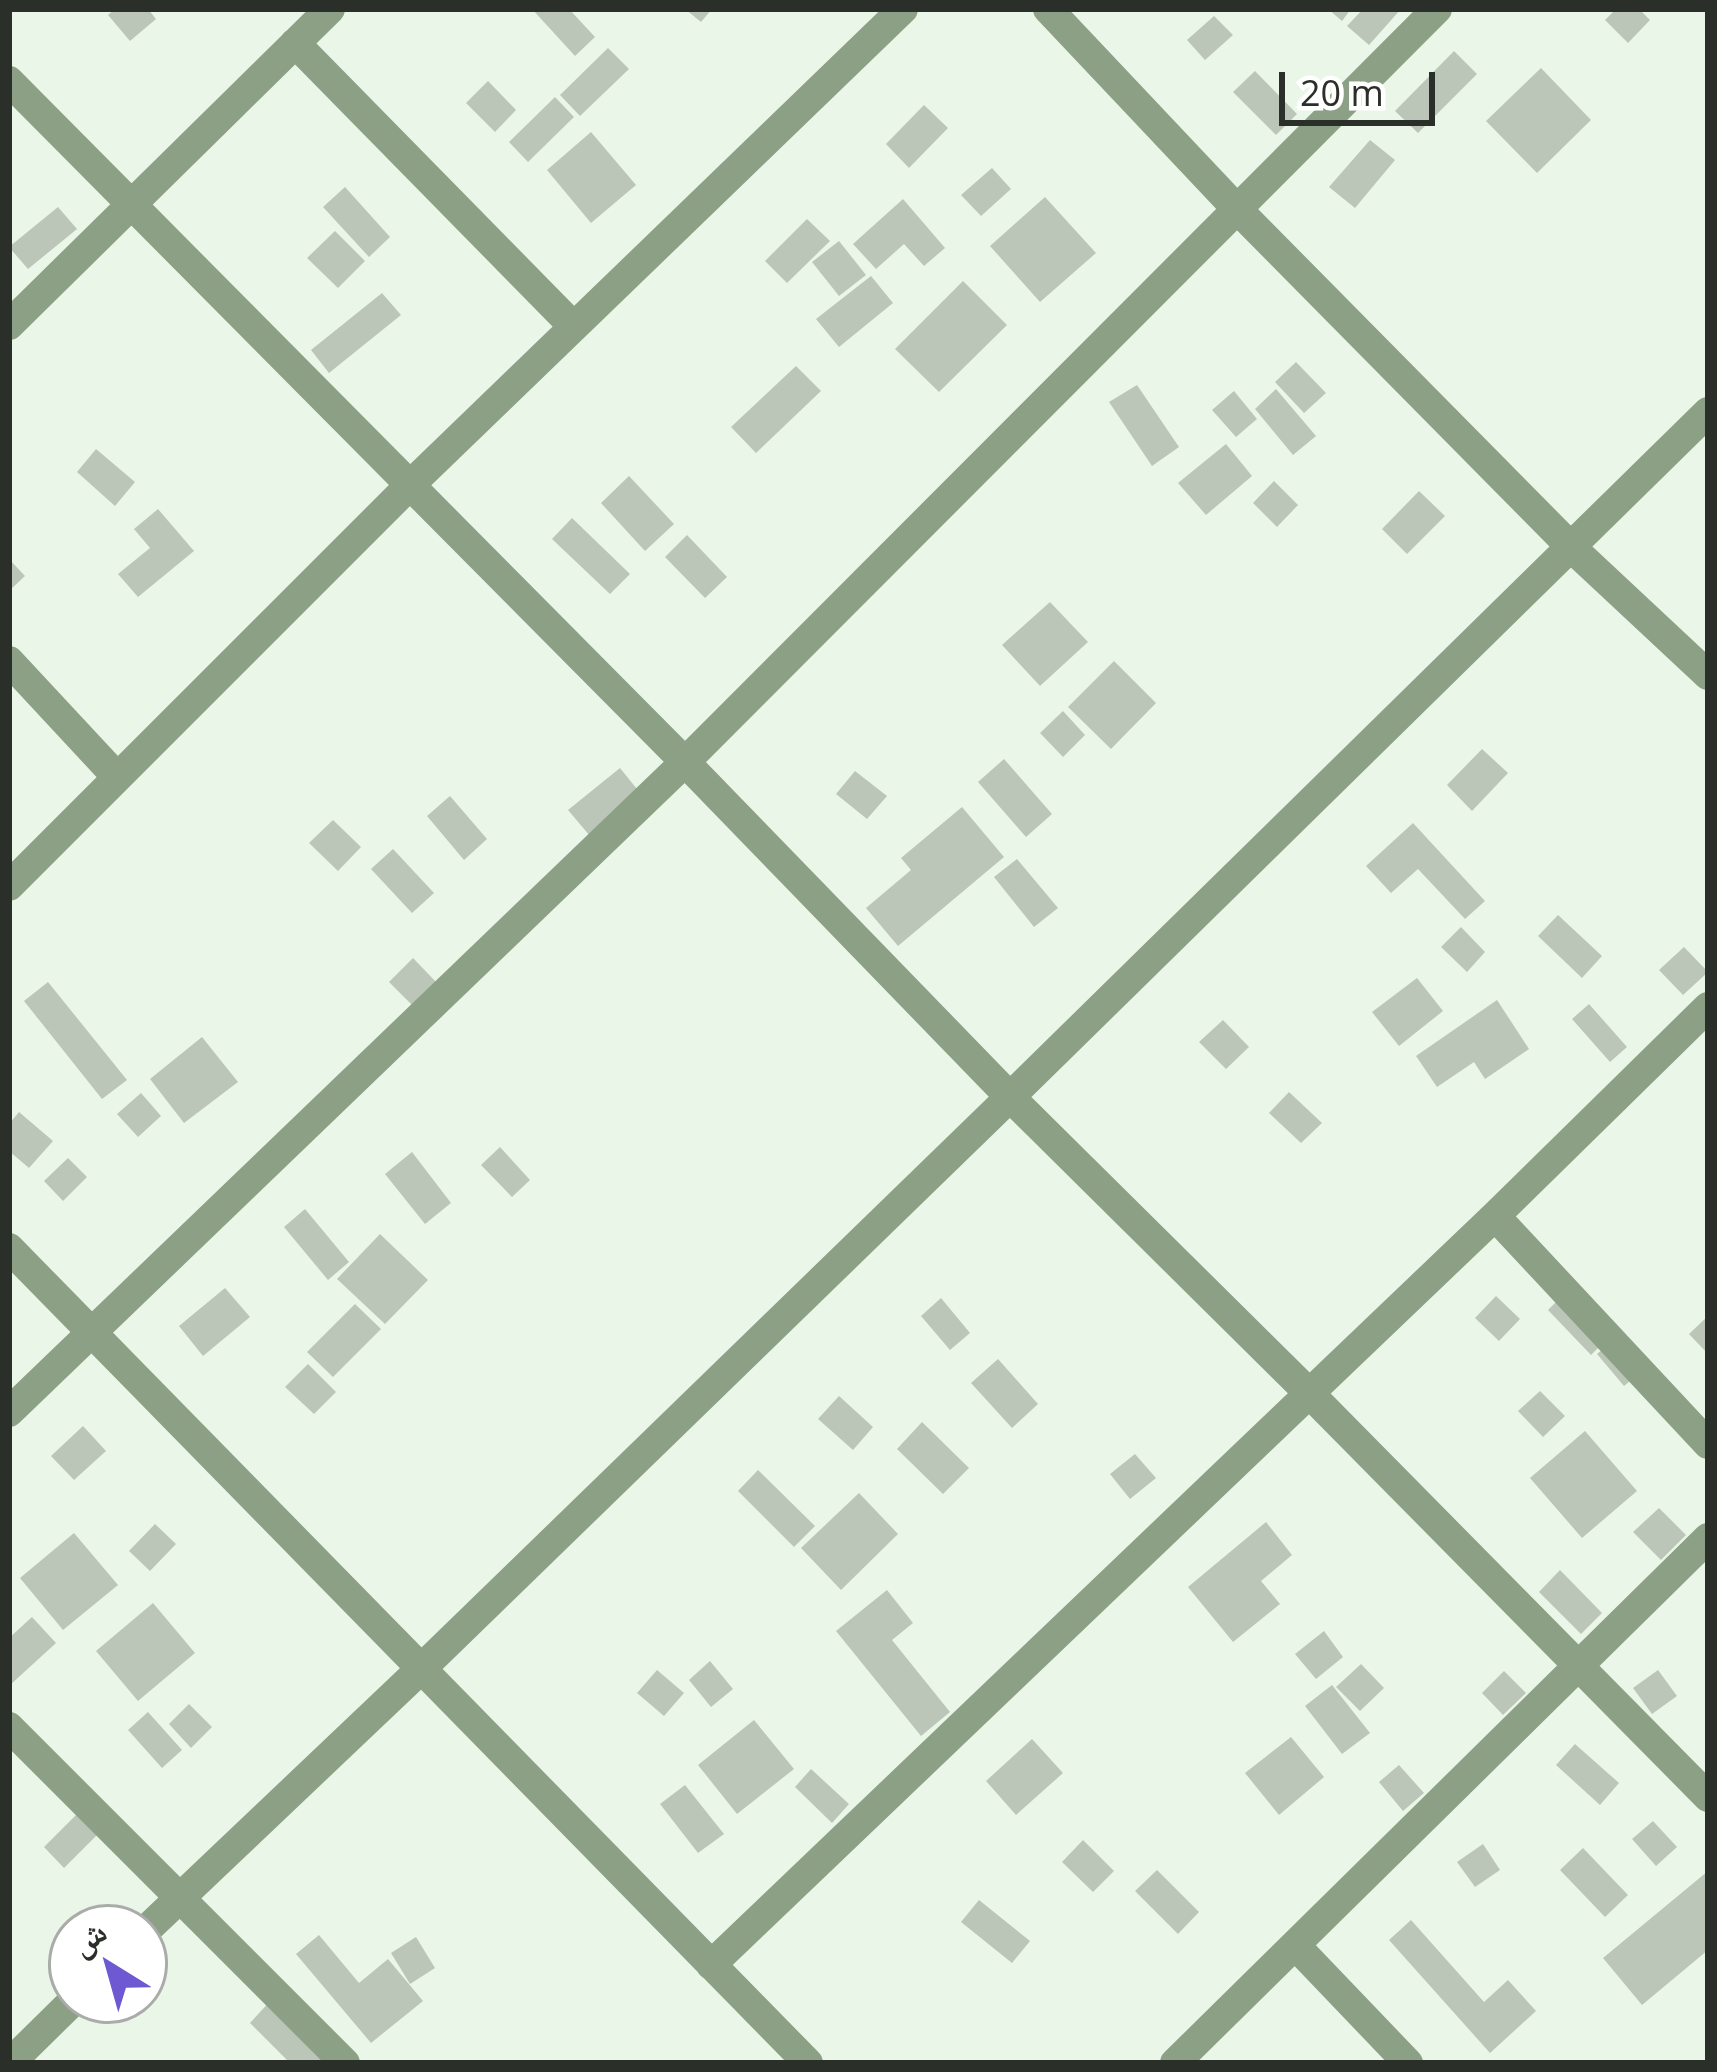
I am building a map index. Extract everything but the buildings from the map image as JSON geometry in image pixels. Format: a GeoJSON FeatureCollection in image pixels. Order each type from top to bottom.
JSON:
{"type":"FeatureCollection","features":[{"type":"Feature","properties":{"kind":"street"},"geometry":{"type":"LineString","coordinates":[[9,326],[331,9]]}},
{"type":"Feature","properties":{"kind":"street"},"geometry":{"type":"LineString","coordinates":[[9,886],[573,326],[903,9]]}},
{"type":"Feature","properties":{"kind":"street"},"geometry":{"type":"LineString","coordinates":[[1048,9],[1235,208],[1572,548],[1708,675]]}},
{"type":"Feature","properties":{"kind":"street"},"geometry":{"type":"LineString","coordinates":[[9,1412],[685,762],[1437,9]]}},
{"type":"Feature","properties":{"kind":"street"},"geometry":{"type":"LineString","coordinates":[[296,43],[573,326]]}},
{"type":"Feature","properties":{"kind":"street"},"geometry":{"type":"LineString","coordinates":[[9,81],[1708,1797]]}},
{"type":"Feature","properties":{"kind":"street"},"geometry":{"type":"LineString","coordinates":[[168,1908],[1010,1097],[1708,412]]}},
{"type":"Feature","properties":{"kind":"street"},"geometry":{"type":"LineString","coordinates":[[9,661],[117,777]]}},
{"type":"Feature","properties":{"kind":"street"},"geometry":{"type":"LineString","coordinates":[[712,1965],[1708,1007]]}},
{"type":"Feature","properties":{"kind":"street"},"geometry":{"type":"LineString","coordinates":[[1495,1216],[1708,1444]]}},
{"type":"Feature","properties":{"kind":"street"},"geometry":{"type":"LineString","coordinates":[[9,1248],[808,2063]]}},
{"type":"Feature","properties":{"kind":"street"},"geometry":{"type":"LineString","coordinates":[[1186,2059],[1295,1945],[1708,1538]]}},
{"type":"Feature","properties":{"kind":"street"},"geometry":{"type":"LineString","coordinates":[[9,1726],[345,2063]]}},
{"type":"Feature","properties":{"kind":"street"},"geometry":{"type":"LineString","coordinates":[[1295,1945],[1408,2063]]}},
{"type":"Feature","properties":{"kind":"street"},"geometry":{"type":"LineString","coordinates":[[13,2062],[50,2024]]}}]}
